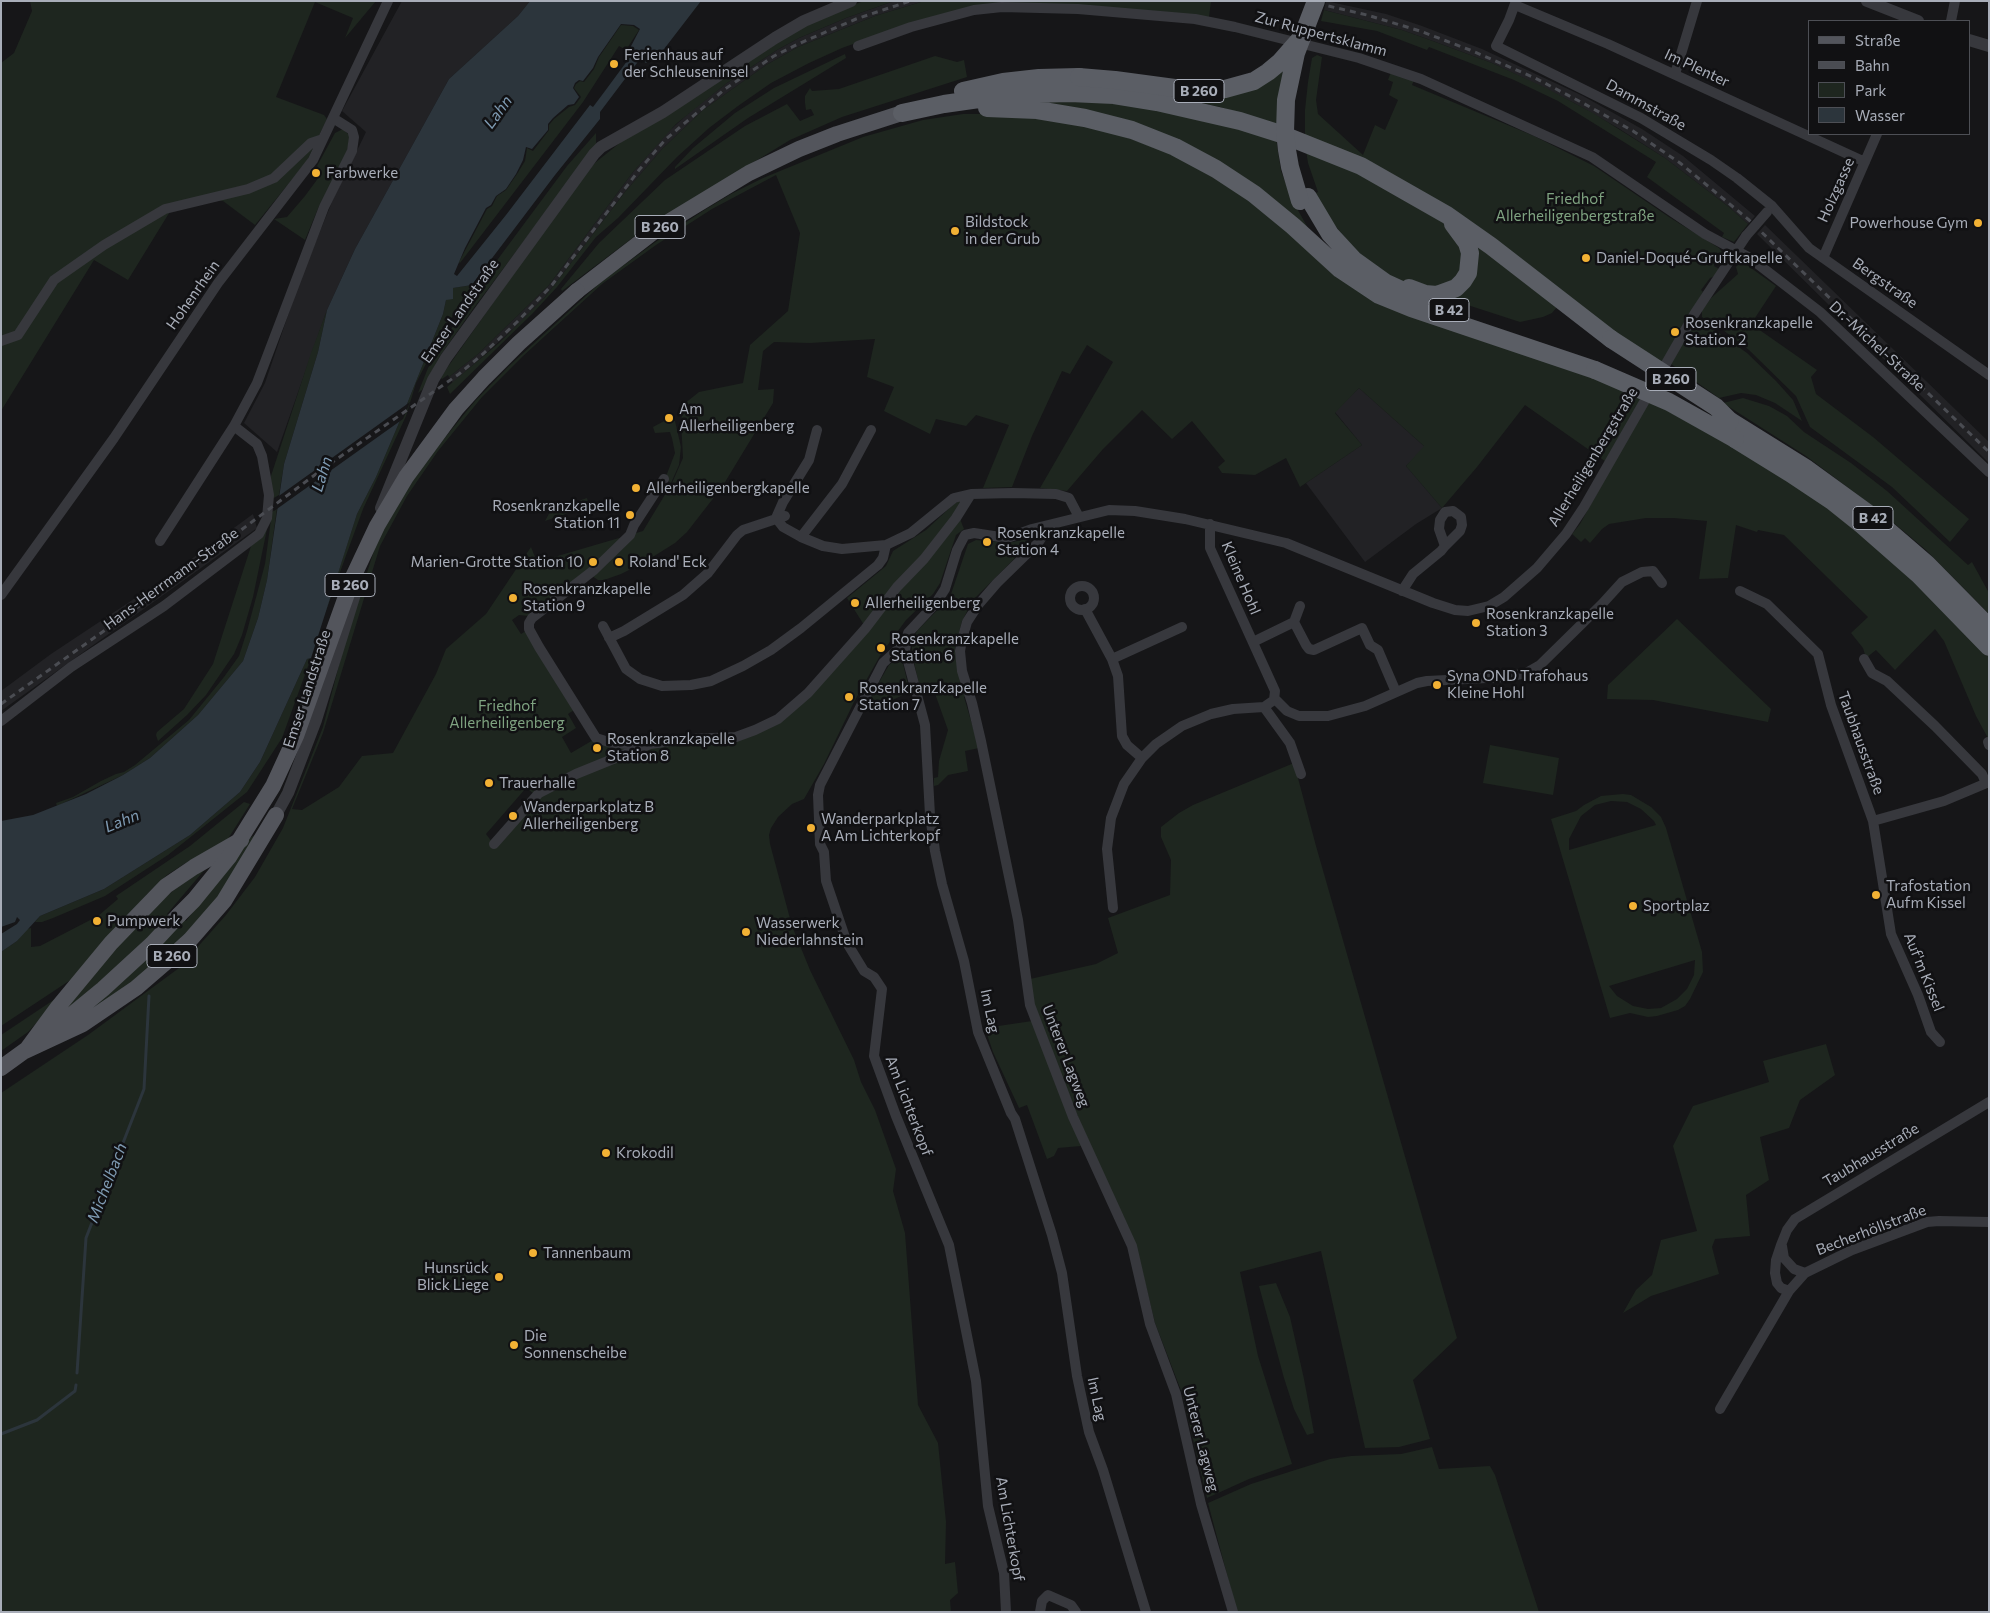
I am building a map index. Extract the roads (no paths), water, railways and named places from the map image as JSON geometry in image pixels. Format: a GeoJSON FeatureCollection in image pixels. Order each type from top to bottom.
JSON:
{"type":"FeatureCollection","features":[{"type":"Feature","properties":{"kind":"highway","name":"B 42"},"geometry":{"type":"LineString","coordinates":[[1316,1],[1301,38],[1288,84],[1285,124],[1290,167],[1326,242],[1348,266],[1378,289],[1411,308],[1597,366]]}},
{"type":"Feature","properties":{"kind":"highway","name":"B 42"},"geometry":{"type":"LineString","coordinates":[[1316,1],[1298,81],[1294,115],[1298,162],[1304,199],[1330,234],[1354,260],[1386,283],[1418,298],[1597,366],[1668,402],[1736,429],[1807,469],[1869,514],[1927,564],[1989,627]]}},
{"type":"Feature","properties":{"kind":"highway","name":"B 260"},"geometry":{"type":"LineString","coordinates":[[902,113],[969,89],[1012,81],[1079,77],[1196,91],[1225,89],[1254,81],[1268,72],[1280,62],[1301,38]]}},
{"type":"Feature","properties":{"kind":"highway","name":"B 260"},"geometry":{"type":"LineString","coordinates":[[902,113],[944,104],[1028,94],[1114,95],[1157,102],[1240,121],[1297,140],[1360,166],[1398,186],[1468,228],[1611,339],[1716,408],[1736,429]]}},
{"type":"Feature","properties":{"kind":"highway"},"geometry":{"type":"LineString","coordinates":[[902,113],[988,108],[1037,110],[1085,118],[1154,138],[1196,158],[1235,181],[1273,209],[1352,279],[1378,294],[1411,308]]}},
{"type":"Feature","properties":{"kind":"highway","name":"B 42"},"geometry":{"type":"LineString","coordinates":[[1354,260],[1401,285],[1425,294],[1437,295],[1456,288],[1468,273],[1470,253],[1461,233],[1435,209]]}},
{"type":"Feature","properties":{"kind":"highway","name":"B 42"},"geometry":{"type":"LineString","coordinates":[[1736,429],[1797,478],[1862,525],[1919,575],[1989,647]]}},
{"type":"Feature","properties":{"kind":"main road","name":"B 260"},"geometry":{"type":"LineString","coordinates":[[1,1068],[103,989],[152,944],[200,893],[229,857],[273,786],[296,736],[353,577],[377,526],[406,477],[456,409],[484,378],[519,343],[577,291],[618,258],[704,199],[749,172],[799,149],[837,134],[902,113]]}},
{"type":"Feature","properties":{"kind":"main road","name":"B 260"},"geometry":{"type":"LineString","coordinates":[[25,1051],[83,1024],[136,988],[171,958],[224,901],[276,815]]}},
{"type":"Feature","properties":{"kind":"main road","name":"B 260"},"geometry":{"type":"LineString","coordinates":[[25,1051],[58,1007],[111,943],[166,886],[194,866],[235,845],[276,815]]}},
{"type":"Feature","properties":{"kind":"street","name":"Hohenrhein"},"geometry":{"type":"LineString","coordinates":[[1,595],[114,438],[218,283],[313,160],[388,1]]}},
{"type":"Feature","properties":{"kind":"street","name":"Emser Landstraße"},"geometry":{"type":"LineString","coordinates":[[276,815],[291,786],[316,720],[393,476],[433,380],[450,351],[582,169],[601,147],[663,112],[789,29],[851,1]]}},
{"type":"Feature","properties":{"kind":"street"},"geometry":{"type":"LineString","coordinates":[[1675,74],[1698,1]]}},
{"type":"Feature","properties":{"kind":"street"},"geometry":{"type":"LineString","coordinates":[[1951,20],[1955,1]]}},
{"type":"Feature","properties":{"kind":"street"},"geometry":{"type":"LineString","coordinates":[[1869,2],[1914,20]]}},
{"type":"Feature","properties":{"kind":"street","name":"Im Plenter"},"geometry":{"type":"LineString","coordinates":[[1516,3],[1865,162]]}},
{"type":"Feature","properties":{"kind":"street","name":"Dammstraße"},"geometry":{"type":"LineString","coordinates":[[1516,3],[1502,37],[1496,46],[1603,98],[1671,135],[1737,178],[1770,209]]}},
{"type":"Feature","properties":{"kind":"street","name":"Zur Ruppertsklamm"},"geometry":{"type":"LineString","coordinates":[[858,46],[944,17],[974,10],[1002,7],[1078,9],[1195,19],[1234,27],[1388,68],[1421,79],[1484,107],[1592,157],[1704,234],[1736,252]]}},
{"type":"Feature","properties":{"kind":"street"},"geometry":{"type":"LineString","coordinates":[[1970,40],[1989,46]]}},
{"type":"Feature","properties":{"kind":"street"},"geometry":{"type":"LineString","coordinates":[[160,541],[234,426],[257,383],[324,207],[352,151],[354,137],[352,130],[332,118]]}},
{"type":"Feature","properties":{"kind":"street","name":"Holzgasse"},"geometry":{"type":"LineString","coordinates":[[1823,258],[1877,135]]}},
{"type":"Feature","properties":{"kind":"street"},"geometry":{"type":"LineString","coordinates":[[1,341],[18,334],[54,280],[104,246],[165,209],[248,189],[274,178],[311,144],[323,139]]}},
{"type":"Feature","properties":{"kind":"street","name":"Allerheiligenbergstraße"},"geometry":{"type":"LineString","coordinates":[[1079,517],[1109,510],[1135,511],[1210,524],[1286,543],[1402,591],[1454,610],[1476,610],[1489,606],[1504,597],[1537,568],[1566,534],[1584,507],[1695,313],[1746,236],[1770,209]]}},
{"type":"Feature","properties":{"kind":"street","name":"Bergstraße"},"geometry":{"type":"LineString","coordinates":[[1770,209],[1809,248],[1989,375]]}},
{"type":"Feature","properties":{"kind":"street","name":"Dr.-Michel-Straße"},"geometry":{"type":"LineString","coordinates":[[1736,252],[1750,258],[1820,312],[1989,472]]}},
{"type":"Feature","properties":{"kind":"street","name":"Hans-Herrmann-Straße"},"geometry":{"type":"LineString","coordinates":[[1,721],[71,666],[164,606],[259,534],[267,518],[269,495],[262,456],[257,444],[234,426]]}},
{"type":"Feature","properties":{"kind":"street"},"geometry":{"type":"LineString","coordinates":[[817,430],[809,460],[783,502],[780,517],[783,527],[823,546],[860,549],[886,545],[911,533],[954,498],[970,494],[1013,492],[1056,494],[1069,498],[1079,517],[1010,537],[974,533],[965,534],[957,550],[945,589],[936,603],[911,628],[905,643]]}},
{"type":"Feature","properties":{"kind":"street"},"geometry":{"type":"LineString","coordinates":[[801,537],[842,484],[871,430]]}},
{"type":"Feature","properties":{"kind":"street"},"geometry":{"type":"LineString","coordinates":[[664,479],[634,525],[630,535],[594,570],[528,623],[539,647],[596,738],[612,743],[634,745],[736,736],[776,720],[791,709],[866,628],[896,587],[924,559],[956,517],[970,494]]}},
{"type":"Feature","properties":{"kind":"street"},"geometry":{"type":"LineString","coordinates":[[609,638],[683,595],[708,573],[743,530],[780,517]]}},
{"type":"Feature","properties":{"kind":"street","name":"Kleine Hohl"},"geometry":{"type":"LineString","coordinates":[[1210,524],[1210,548],[1271,680],[1275,693],[1274,700]]}},
{"type":"Feature","properties":{"kind":"street","name":"Unterer Lagweg"},"geometry":{"type":"LineString","coordinates":[[1050,525],[1038,543],[997,583],[978,605],[967,622],[960,651],[962,671],[979,731],[1018,920],[1030,1005],[1073,1117],[1132,1246],[1150,1324],[1176,1394],[1201,1504],[1233,1612]]}},
{"type":"Feature","properties":{"kind":"street"},"geometry":{"type":"LineString","coordinates":[[603,626],[627,670],[648,683],[671,686],[711,681],[764,654],[801,628],[878,565],[883,558],[886,545]]}},
{"type":"Feature","properties":{"kind":"street"},"geometry":{"type":"LineString","coordinates":[[1402,591],[1413,574],[1445,546]]}},
{"type":"Feature","properties":{"kind":"street"},"geometry":{"type":"LineString","coordinates":[[1113,908],[1107,849],[1111,818],[1124,784],[1142,758],[1172,732],[1210,714],[1233,709],[1264,707],[1274,700],[1292,713],[1312,717],[1350,712],[1417,683],[1432,680],[1507,676],[1526,673],[1540,665],[1622,582],[1642,572],[1653,571],[1662,583]]}},
{"type":"Feature","properties":{"kind":"street","name":"Taubhausstraße"},"geometry":{"type":"LineString","coordinates":[[1740,591],[1768,604],[1818,654],[1825,687],[1846,753],[1873,821]]}},
{"type":"Feature","properties":{"kind":"street"},"geometry":{"type":"LineString","coordinates":[[1253,642],[1294,622],[1300,606]]}},
{"type":"Feature","properties":{"kind":"street"},"geometry":{"type":"LineString","coordinates":[[1085,609],[1112,659],[1118,676],[1122,736],[1127,745],[1142,758]]}},
{"type":"Feature","properties":{"kind":"street"},"geometry":{"type":"LineString","coordinates":[[1294,622],[1306,645],[1312,650],[1325,646],[1362,628],[1370,644],[1378,650],[1396,692]]}},
{"type":"Feature","properties":{"kind":"street"},"geometry":{"type":"LineString","coordinates":[[1112,659],[1182,628]]}},
{"type":"Feature","properties":{"kind":"street","name":"Am Lichterkopf"},"geometry":{"type":"LineString","coordinates":[[905,643],[883,663],[820,785],[818,796],[820,844],[824,852],[826,881],[847,943],[864,971],[874,977],[882,989],[874,1056],[896,1116],[949,1245],[976,1381],[988,1506],[1004,1573],[1006,1612]]}},
{"type":"Feature","properties":{"kind":"street","name":"Im Lag"},"geometry":{"type":"LineString","coordinates":[[905,643],[906,660],[925,725],[928,788],[935,851],[941,882],[964,961],[978,1032],[1015,1119],[1052,1235],[1062,1273],[1077,1376],[1089,1432],[1104,1470],[1146,1612]]}},
{"type":"Feature","properties":{"kind":"street"},"geometry":{"type":"LineString","coordinates":[[1864,659],[1872,673],[1888,681],[1988,782],[1944,801],[1873,821]]}},
{"type":"Feature","properties":{"kind":"street"},"geometry":{"type":"LineString","coordinates":[[1264,707],[1289,741],[1301,774]]}},
{"type":"Feature","properties":{"kind":"street"},"geometry":{"type":"LineString","coordinates":[[494,844],[540,793],[576,774],[650,744]]}},
{"type":"Feature","properties":{"kind":"street","name":"Auf'm Kissel"},"geometry":{"type":"LineString","coordinates":[[1873,821],[1892,934],[1920,1002],[1930,1032],[1940,1042]]}},
{"type":"Feature","properties":{"kind":"street","name":"Taubhausstraße"},"geometry":{"type":"LineString","coordinates":[[1791,1288],[1781,1288],[1777,1283],[1775,1273],[1776,1260],[1781,1244],[1787,1230],[1795,1219],[1898,1155],[1984,1110],[1989,1102]]}},
{"type":"Feature","properties":{"kind":"street","name":"Becherhöllstraße"},"geometry":{"type":"LineString","coordinates":[[1720,1409],[1791,1288],[1805,1273],[1852,1250],[1927,1222],[1989,1222]]}},
{"type":"Feature","properties":{"kind":"street"},"geometry":{"type":"LineString","coordinates":[[1781,1244],[1791,1288]]}},
{"type":"Feature","properties":{"kind":"street"},"geometry":{"type":"LineString","coordinates":[[1784,1258],[1794,1269],[1805,1273]]}},
{"type":"Feature","properties":{"kind":"street"},"geometry":{"type":"LineString","coordinates":[[1040,1612],[1042,1601],[1048,1595],[1071,1605],[1076,1612]]}},
{"type":"Feature","properties":{"kind":"water","name":"Lahn"},"geometry":{"type":"Polygon","coordinates":[[[530,1],[701,1],[661,53],[646,63],[640,59],[600,112],[600,119],[472,285],[453,288],[453,299],[446,300],[443,314],[407,404],[376,477],[357,514],[311,658],[307,659],[260,762],[240,792],[190,835],[104,889],[40,916],[17,941],[1,952],[1,934],[20,920],[17,917],[15,922],[1,927],[1,821],[33,815],[86,794],[123,775],[150,758],[198,715],[243,661],[258,618],[267,580],[284,464],[318,352],[327,310],[355,249],[449,79],[518,16],[530,1]],[[621,24],[583,81],[579,80],[575,83],[573,88],[579,97],[574,104],[568,105],[553,118],[548,124],[548,130],[532,149],[526,147],[523,160],[516,174],[506,189],[496,196],[491,205],[486,208],[454,274],[457,276],[590,105],[593,107],[633,53],[629,50],[640,29],[634,25],[621,24]]]}},
{"type":"Feature","properties":{"kind":"waterway","name":"Michelbach"},"geometry":{"type":"LineString","coordinates":[[77,1373],[86,1238],[144,1089],[149,996]]}},
{"type":"Feature","properties":{"kind":"waterway","name":"Michelbach"},"geometry":{"type":"LineString","coordinates":[[1,1434],[37,1420],[75,1391],[76,1385]]}},
{"type":"Feature","properties":{"kind":"railway"},"geometry":{"type":"LineString","coordinates":[[1,704],[153,596],[324,468],[459,374],[484,353],[552,285],[639,170],[666,139],[725,89],[774,56],[798,44],[856,19],[910,1]]}},
{"type":"Feature","properties":{"kind":"railway"},"geometry":{"type":"LineString","coordinates":[[1307,1],[1367,15],[1420,31],[1470,50],[1535,78],[1633,131],[1680,163],[1749,220],[1989,452]]}},
{"type":"Feature","properties":{"kind":"place","name":"Ferienhaus auf der Schleuseninsel"},"geometry":{"type":"Point","coordinates":[614,64]}},
{"type":"Feature","properties":{"kind":"place","name":"Farbwerke"},"geometry":{"type":"Point","coordinates":[316,173]}},
{"type":"Feature","properties":{"kind":"place","name":"Powerhouse Gym"},"geometry":{"type":"Point","coordinates":[1978,223]}},
{"type":"Feature","properties":{"kind":"place","name":"Bildstock in der Grub"},"geometry":{"type":"Point","coordinates":[955,231]}},
{"type":"Feature","properties":{"kind":"place","name":"Daniel-Doqué-Gruftkapelle"},"geometry":{"type":"Point","coordinates":[1586,258]}},
{"type":"Feature","properties":{"kind":"place","name":"Rosenkranzkapelle Station 2"},"geometry":{"type":"Point","coordinates":[1675,332]}},
{"type":"Feature","properties":{"kind":"place","name":"Am Allerheiligenberg"},"geometry":{"type":"Point","coordinates":[669,418]}},
{"type":"Feature","properties":{"kind":"place","name":"Allerheiligenbergkapelle"},"geometry":{"type":"Point","coordinates":[636,488]}},
{"type":"Feature","properties":{"kind":"place","name":"Rosenkranzkapelle Station 11"},"geometry":{"type":"Point","coordinates":[630,515]}},
{"type":"Feature","properties":{"kind":"place","name":"Rosenkranzkapelle Station 4"},"geometry":{"type":"Point","coordinates":[987,542]}},
{"type":"Feature","properties":{"kind":"place","name":"Marien-Grotte Station 10"},"geometry":{"type":"Point","coordinates":[593,562]}},
{"type":"Feature","properties":{"kind":"place","name":"Roland' Eck"},"geometry":{"type":"Point","coordinates":[619,562]}},
{"type":"Feature","properties":{"kind":"place","name":"Rosenkranzkapelle Station 9"},"geometry":{"type":"Point","coordinates":[513,598]}},
{"type":"Feature","properties":{"kind":"place","name":"Allerheiligenberg"},"geometry":{"type":"Point","coordinates":[855,603]}},
{"type":"Feature","properties":{"kind":"place","name":"Rosenkranzkapelle Station 3"},"geometry":{"type":"Point","coordinates":[1476,623]}},
{"type":"Feature","properties":{"kind":"place","name":"Rosenkranzkapelle Station 6"},"geometry":{"type":"Point","coordinates":[881,648]}},
{"type":"Feature","properties":{"kind":"place","name":"Syna OND Trafohaus Kleine Hohl"},"geometry":{"type":"Point","coordinates":[1437,685]}},
{"type":"Feature","properties":{"kind":"place","name":"Rosenkranzkapelle Station 7"},"geometry":{"type":"Point","coordinates":[849,697]}},
{"type":"Feature","properties":{"kind":"place","name":"Rosenkranzkapelle Station 8"},"geometry":{"type":"Point","coordinates":[597,748]}},
{"type":"Feature","properties":{"kind":"place","name":"Trauerhalle"},"geometry":{"type":"Point","coordinates":[489,783]}},
{"type":"Feature","properties":{"kind":"place","name":"Wanderparkplatz B Allerheiligenberg"},"geometry":{"type":"Point","coordinates":[513,816]}},
{"type":"Feature","properties":{"kind":"place","name":"Wanderparkplatz A Am Lichterkopf"},"geometry":{"type":"Point","coordinates":[811,828]}},
{"type":"Feature","properties":{"kind":"place","name":"Trafostation Aufm Kissel"},"geometry":{"type":"Point","coordinates":[1876,895]}},
{"type":"Feature","properties":{"kind":"place","name":"Sportplaz"},"geometry":{"type":"Point","coordinates":[1633,906]}},
{"type":"Feature","properties":{"kind":"place","name":"Pumpwerk"},"geometry":{"type":"Point","coordinates":[97,921]}},
{"type":"Feature","properties":{"kind":"place","name":"Wasserwerk Niederlahnstein"},"geometry":{"type":"Point","coordinates":[746,932]}},
{"type":"Feature","properties":{"kind":"place","name":"Krokodil"},"geometry":{"type":"Point","coordinates":[606,1153]}},
{"type":"Feature","properties":{"kind":"place","name":"Tannenbaum"},"geometry":{"type":"Point","coordinates":[533,1253]}},
{"type":"Feature","properties":{"kind":"place","name":"Hunsrück Blick Liege"},"geometry":{"type":"Point","coordinates":[499,1277]}},
{"type":"Feature","properties":{"kind":"place","name":"Die Sonnenscheibe"},"geometry":{"type":"Point","coordinates":[514,1345]}},
{"type":"Feature","properties":{"kind":"park label","name":"Friedhof Allerheiligenbergstraße"},"geometry":{"type":"Point","coordinates":[1575,208]}},
{"type":"Feature","properties":{"kind":"park label","name":"Friedhof Allerheiligenberg"},"geometry":{"type":"Point","coordinates":[507,714]}}]}
